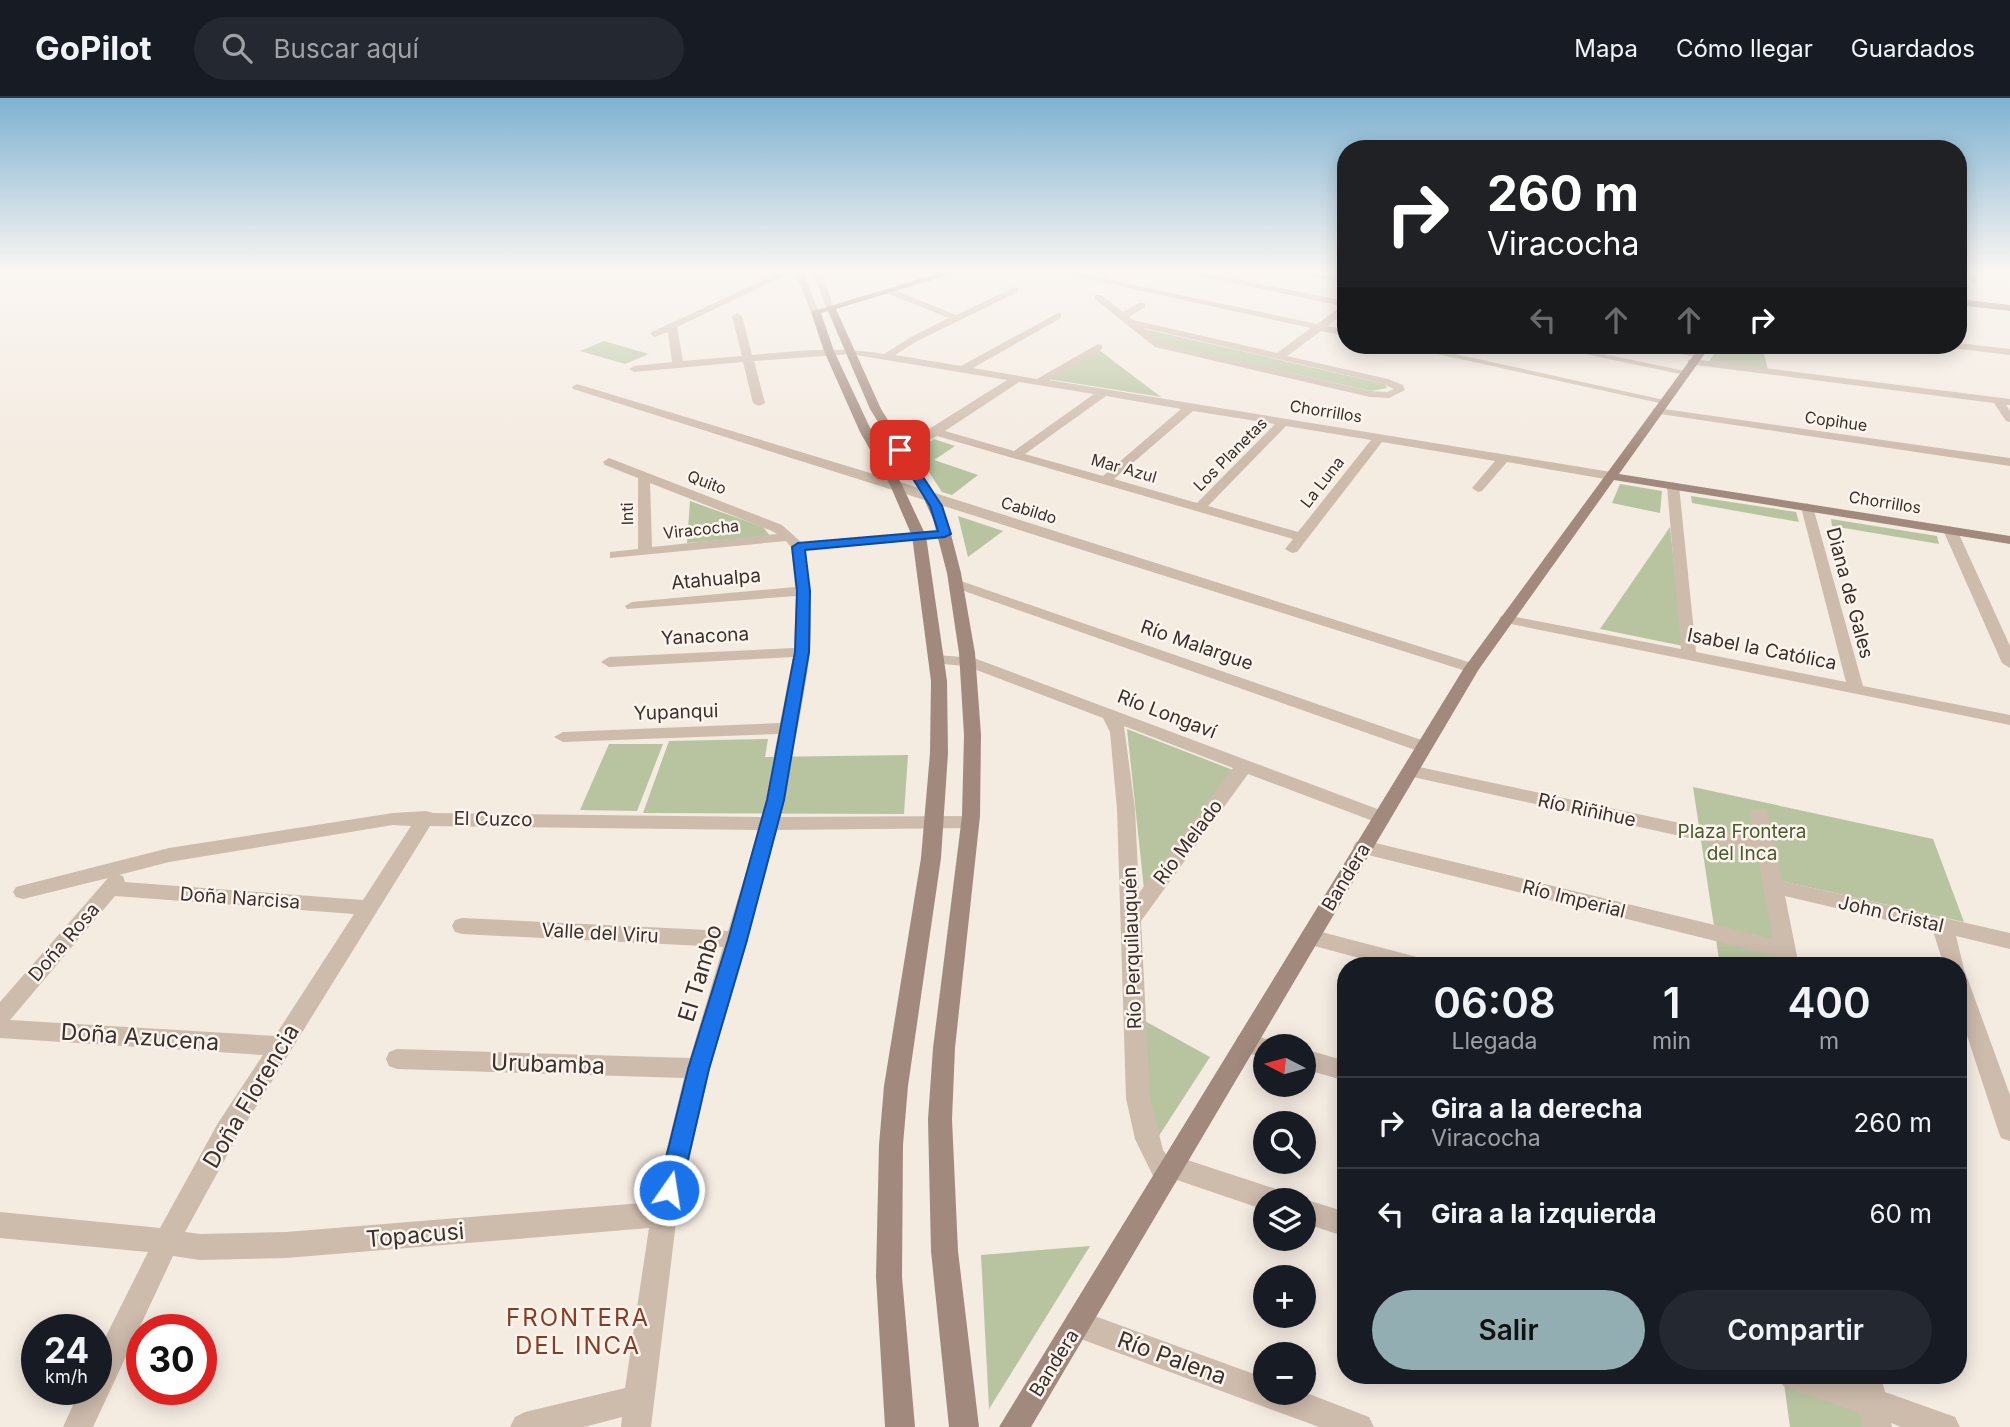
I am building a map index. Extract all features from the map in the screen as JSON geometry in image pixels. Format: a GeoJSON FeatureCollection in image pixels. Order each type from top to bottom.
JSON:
{"type":"FeatureCollection","features":[{"type":"Feature","properties":{"kind":"street"},"geometry":{"type":"LineString","coordinates":[[674,335],[678,365]]}},
{"type":"Feature","properties":{"kind":"street"},"geometry":{"type":"LineString","coordinates":[[742,335],[758,404]]}},
{"type":"Feature","properties":{"kind":"street"},"geometry":{"type":"LineString","coordinates":[[824,335],[866,432],[896,485],[919,536],[937,660],[939,753],[935,822],[895,1086],[891,1145],[889,1277],[900,1427]]}},
{"type":"Feature","properties":{"kind":"street"},"geometry":{"type":"LineString","coordinates":[[843,335],[882,422],[930,497],[945,534],[968,661],[973,748],[970,822],[944,1050],[940,1118],[942,1232],[964,1427]]}},
{"type":"Feature","properties":{"kind":"street"},"geometry":{"type":"LineString","coordinates":[[886,357],[922,335]]}},
{"type":"Feature","properties":{"kind":"street"},"geometry":{"type":"LineString","coordinates":[[962,370],[1024,335]]}},
{"type":"Feature","properties":{"kind":"street"},"geometry":{"type":"LineString","coordinates":[[1147,335],[1160,345],[1370,394],[1398,393],[1399,387],[1384,381],[1189,335]]}},
{"type":"Feature","properties":{"kind":"street"},"geometry":{"type":"LineString","coordinates":[[1279,357],[1311,335]]}},
{"type":"Feature","properties":{"kind":"street"},"geometry":{"type":"LineString","coordinates":[[1039,382],[1098,347]]}},
{"type":"Feature","properties":{"kind":"street"},"geometry":{"type":"LineString","coordinates":[[1967,347],[2010,352]]}},
{"type":"Feature","properties":{"kind":"street","name":"Chorrillos"},"geometry":{"type":"LineString","coordinates":[[634,369],[850,351],[2010,540]]}},
{"type":"Feature","properties":{"kind":"street","name":"Copihue"},"geometry":{"type":"LineString","coordinates":[[1439,354],[1660,406],[2010,463]]}},
{"type":"Feature","properties":{"kind":"street"},"geometry":{"type":"LineString","coordinates":[[1650,354],[2004,401],[2010,419]]}},
{"type":"Feature","properties":{"kind":"street","name":"Bandera"},"geometry":{"type":"LineString","coordinates":[[1262,1034],[1310,937],[1472,668],[1695,358]]}},
{"type":"Feature","properties":{"kind":"street"},"geometry":{"type":"LineString","coordinates":[[900,450],[936,432],[1016,379]]}},
{"type":"Feature","properties":{"kind":"street","name":"Cabildo"},"geometry":{"type":"LineString","coordinates":[[577,387],[1472,668]]}},
{"type":"Feature","properties":{"kind":"street"},"geometry":{"type":"LineString","coordinates":[[1015,455],[1103,393]]}},
{"type":"Feature","properties":{"kind":"street"},"geometry":{"type":"LineString","coordinates":[[1105,481],[1190,407]]}},
{"type":"Feature","properties":{"kind":"street","name":"Los Planetas"},"geometry":{"type":"LineString","coordinates":[[1199,508],[1284,422]]}},
{"type":"Feature","properties":{"kind":"street","name":"Mar Azul"},"geometry":{"type":"LineString","coordinates":[[936,432],[1301,537]]}},
{"type":"Feature","properties":{"kind":"street","name":"La Luna"},"geometry":{"type":"LineString","coordinates":[[1292,549],[1379,438]]}},
{"type":"Feature","properties":{"kind":"street"},"geometry":{"type":"LineString","coordinates":[[1478,488],[1504,458]]}},
{"type":"Feature","properties":{"kind":"street","name":"Quito"},"geometry":{"type":"LineString","coordinates":[[609,462],[778,528],[794,542]]}},
{"type":"Feature","properties":{"kind":"street","name":"Inti"},"geometry":{"type":"LineString","coordinates":[[644,476],[645,552]]}},
{"type":"Feature","properties":{"kind":"street"},"geometry":{"type":"LineString","coordinates":[[1673,486],[1689,656]]}},
{"type":"Feature","properties":{"kind":"street","name":"Diana de Gales"},"geometry":{"type":"LineString","coordinates":[[1807,507],[1856,690]]}},
{"type":"Feature","properties":{"kind":"street"},"geometry":{"type":"LineString","coordinates":[[1950,530],[2010,663]]}},
{"type":"Feature","properties":{"kind":"street","name":"Viracocha"},"geometry":{"type":"LineString","coordinates":[[615,555],[945,534]]}},
{"type":"Feature","properties":{"kind":"street","name":"El Tambo"},"geometry":{"type":"LineString","coordinates":[[637,1413],[664,1214],[698,1069],[770,824],[790,728],[802,652],[803,591],[794,542]]}},
{"type":"Feature","properties":{"kind":"street","name":"Río Malargue"},"geometry":{"type":"LineString","coordinates":[[955,583],[1424,747]]}},
{"type":"Feature","properties":{"kind":"street","name":"Atahualpa"},"geometry":{"type":"LineString","coordinates":[[632,606],[803,591]]}},
{"type":"Feature","properties":{"kind":"street","name":"Isabel la Católica"},"geometry":{"type":"LineString","coordinates":[[1506,619],[2010,720]]}},
{"type":"Feature","properties":{"kind":"street","name":"Yanacona"},"geometry":{"type":"LineString","coordinates":[[609,662],[802,652]]}},
{"type":"Feature","properties":{"kind":"street","name":"Río Longaví"},"geometry":{"type":"LineString","coordinates":[[937,660],[968,661],[1381,818]]}},
{"type":"Feature","properties":{"kind":"street","name":"Río Perquilauquén"},"geometry":{"type":"LineString","coordinates":[[1110,715],[1118,732],[1124,778],[1138,1098],[1143,1132],[1149,1150],[1169,1171]]}},
{"type":"Feature","properties":{"kind":"street","name":"Yupanqui"},"geometry":{"type":"LineString","coordinates":[[563,737],[790,728]]}},
{"type":"Feature","properties":{"kind":"street","name":"Río Melado"},"geometry":{"type":"LineString","coordinates":[[1132,918],[1244,766]]}},
{"type":"Feature","properties":{"kind":"street","name":"Río Riñihue"},"geometry":{"type":"LineString","coordinates":[[1410,771],[1765,848]]}},
{"type":"Feature","properties":{"kind":"street"},"geometry":{"type":"LineString","coordinates":[[1759,813],[1786,957]]}},
{"type":"Feature","properties":{"kind":"street","name":"El Cuzco"},"geometry":{"type":"LineString","coordinates":[[23,892],[169,855],[358,823],[426,817],[770,824],[970,822]]}},
{"type":"Feature","properties":{"kind":"street","name":"Doña Florencia"},"geometry":{"type":"LineString","coordinates":[[112,1355],[167,1240],[227,1131],[426,817]]}},
{"type":"Feature","properties":{"kind":"street","name":"Río Imperial"},"geometry":{"type":"LineString","coordinates":[[1363,847],[1782,957]]}},
{"type":"Feature","properties":{"kind":"street","name":"Doña Rosa"},"geometry":{"type":"LineString","coordinates":[[0,1017],[127,866]]}},
{"type":"Feature","properties":{"kind":"street","name":"John Cristal"},"geometry":{"type":"LineString","coordinates":[[1773,886],[2010,941]]}},
{"type":"Feature","properties":{"kind":"street","name":"Doña Narcisa"},"geometry":{"type":"LineString","coordinates":[[110,888],[370,908]]}},
{"type":"Feature","properties":{"kind":"street","name":"Valle del Viru"},"geometry":{"type":"LineString","coordinates":[[462,926],[738,940]]}},
{"type":"Feature","properties":{"kind":"street"},"geometry":{"type":"LineString","coordinates":[[1942,926],[1952,957]]}},
{"type":"Feature","properties":{"kind":"street"},"geometry":{"type":"LineString","coordinates":[[1310,937],[1387,957]]}},
{"type":"Feature","properties":{"kind":"street"},"geometry":{"type":"LineString","coordinates":[[1967,1002],[2010,1130]]}},
{"type":"Feature","properties":{"kind":"street","name":"Doña Azucena"},"geometry":{"type":"LineString","coordinates":[[0,1029],[279,1046]]}},
{"type":"Feature","properties":{"kind":"street","name":"Bandera"},"geometry":{"type":"LineString","coordinates":[[1014,1427],[1169,1171],[1253,1049]]}},
{"type":"Feature","properties":{"kind":"street","name":"Urubamba"},"geometry":{"type":"LineString","coordinates":[[397,1059],[698,1069]]}},
{"type":"Feature","properties":{"kind":"street"},"geometry":{"type":"LineString","coordinates":[[1316,1062],[1337,1068]]}},
{"type":"Feature","properties":{"kind":"street"},"geometry":{"type":"LineString","coordinates":[[1169,1171],[1253,1194]]}},
{"type":"Feature","properties":{"kind":"street","name":"Topacusi"},"geometry":{"type":"LineString","coordinates":[[0,1225],[167,1240],[200,1247],[286,1245],[664,1214]]}},
{"type":"Feature","properties":{"kind":"street"},"geometry":{"type":"LineString","coordinates":[[1316,1215],[1337,1222]]}},
{"type":"Feature","properties":{"kind":"street","name":"Río Palena"},"geometry":{"type":"LineString","coordinates":[[1078,1324],[1253,1388]]}},
{"type":"Feature","properties":{"kind":"street"},"geometry":{"type":"LineString","coordinates":[[1817,1384],[1945,1427]]}},
{"type":"Feature","properties":{"kind":"street","name":"Doña Florencia"},"geometry":{"type":"LineString","coordinates":[[78,1427],[88,1405]]}},
{"type":"Feature","properties":{"kind":"street","name":"Río Palena"},"geometry":{"type":"LineString","coordinates":[[1299,1405],[1359,1427]]}},
{"type":"Feature","properties":{"kind":"street"},"geometry":{"type":"LineString","coordinates":[[524,1427],[637,1413]]}},
{"type":"Feature","properties":{"kind":"green space"},"geometry":{"type":"Polygon","coordinates":[[[1152,335],[1171,335],[1385,384],[1387,388],[1371,391],[1162,344],[1152,335]]]}},
{"type":"Feature","properties":{"kind":"green space"},"geometry":{"type":"Polygon","coordinates":[[[604,341],[649,354],[625,364],[580,351],[604,341]]]}},
{"type":"Feature","properties":{"kind":"green space"},"geometry":{"type":"Polygon","coordinates":[[[1099,350],[1161,397],[1048,379],[1099,350]]]}},
{"type":"Feature","properties":{"kind":"green space"},"geometry":{"type":"Polygon","coordinates":[[[1714,354],[1764,354],[1768,370],[1708,363],[1714,354]]]}},
{"type":"Feature","properties":{"kind":"green space"},"geometry":{"type":"Polygon","coordinates":[[[934,439],[955,446],[934,460],[978,475],[952,495],[942,492],[915,451],[934,439]]]}},
{"type":"Feature","properties":{"kind":"green space"},"geometry":{"type":"Polygon","coordinates":[[[1620,484],[1662,491],[1660,513],[1612,503],[1620,484]]]}},
{"type":"Feature","properties":{"kind":"green space"},"geometry":{"type":"Polygon","coordinates":[[[1691,496],[1796,512],[1799,522],[1692,503],[1691,496]]]}},
{"type":"Feature","properties":{"kind":"green space"},"geometry":{"type":"Polygon","coordinates":[[[690,501],[763,527],[770,536],[687,543],[690,501]]]}},
{"type":"Feature","properties":{"kind":"green space"},"geometry":{"type":"Polygon","coordinates":[[[958,516],[1003,531],[968,557],[958,516]]]}},
{"type":"Feature","properties":{"kind":"green space"},"geometry":{"type":"Polygon","coordinates":[[[1831,519],[1937,536],[1939,544],[1832,526],[1831,519]]]}},
{"type":"Feature","properties":{"kind":"green space"},"geometry":{"type":"Polygon","coordinates":[[[1670,527],[1683,646],[1600,629],[1670,527]]]}},
{"type":"Feature","properties":{"kind":"green space"},"geometry":{"type":"Polygon","coordinates":[[[1127,729],[1233,770],[1144,889],[1127,729]]]}},
{"type":"Feature","properties":{"kind":"green space"},"geometry":{"type":"Polygon","coordinates":[[[768,739],[765,757],[908,755],[904,814],[643,813],[669,741],[768,739]]]}},
{"type":"Feature","properties":{"kind":"green space"},"geometry":{"type":"Polygon","coordinates":[[[609,744],[663,744],[637,811],[580,810],[609,744]]]}},
{"type":"Feature","properties":{"kind":"green space","name":"Plaza Frontera del Inca"},"geometry":{"type":"Polygon","coordinates":[[[1693,787],[1933,839],[1964,922],[1764,877],[1777,957],[1719,957],[1693,787]]]}},
{"type":"Feature","properties":{"kind":"green space"},"geometry":{"type":"Polygon","coordinates":[[[1143,1020],[1210,1057],[1153,1145],[1143,1020]]]}},
{"type":"Feature","properties":{"kind":"green space"},"geometry":{"type":"Polygon","coordinates":[[[1090,1246],[989,1409],[981,1255],[1090,1246]]]}},
{"type":"Feature","properties":{"kind":"green space"},"geometry":{"type":"Polygon","coordinates":[[[1784,1384],[1855,1384],[1863,1427],[1790,1427],[1784,1384]]]}},
{"type":"Feature","properties":{"kind":"district","name":"FRONTERA DEL INCA"},"geometry":{"type":"Point","coordinates":[578,1331]}},
{"type":"Feature","properties":{"kind":"route"},"geometry":{"type":"LineString","coordinates":[[669,1190],[698,1069],[770,824],[790,728],[802,652],[803,591],[798,547],[945,534],[936,506],[900,450]]}}]}
